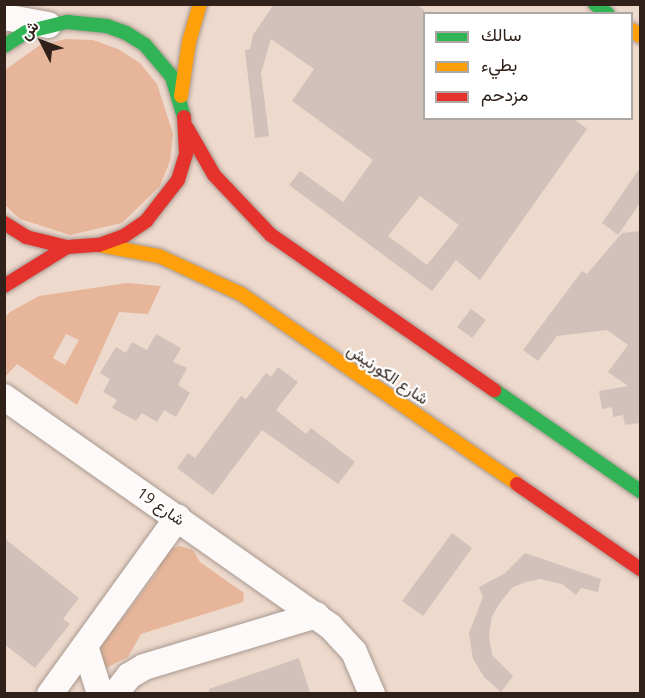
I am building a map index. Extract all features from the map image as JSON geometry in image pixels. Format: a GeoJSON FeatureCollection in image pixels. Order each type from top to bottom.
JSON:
{"type":"FeatureCollection","features":[{"type":"Feature","properties":{"kind":"street"},"geometry":{"type":"LineString","coordinates":[[181,96],[189,42],[200,4]]}},
{"type":"Feature","properties":{"kind":"street"},"geometry":{"type":"LineString","coordinates":[[86,22],[103,12]]}},
{"type":"Feature","properties":{"kind":"street"},"geometry":{"type":"LineString","coordinates":[[4,17],[48,25],[86,22],[107,26],[145,45],[160,60],[181,96],[188,128],[214,175],[271,235],[640,491]]}},
{"type":"Feature","properties":{"kind":"street"},"geometry":{"type":"LineString","coordinates":[[4,46],[48,25]]}},
{"type":"Feature","properties":{"kind":"street"},"geometry":{"type":"LineString","coordinates":[[4,223],[26,237],[67,247],[99,244],[124,236],[146,221],[164,202],[178,180],[186,154],[188,128]]}},
{"type":"Feature","properties":{"kind":"street","name":"شارع الكورنيش"},"geometry":{"type":"LineString","coordinates":[[99,244],[159,256],[241,294],[640,569]]}},
{"type":"Feature","properties":{"kind":"street"},"geometry":{"type":"LineString","coordinates":[[4,286],[67,247]]}},
{"type":"Feature","properties":{"kind":"street","name":"شارع 19"},"geometry":{"type":"LineString","coordinates":[[4,397],[316,615],[354,652],[372,693]]}},
{"type":"Feature","properties":{"kind":"street"},"geometry":{"type":"LineString","coordinates":[[50,693],[178,517]]}},
{"type":"Feature","properties":{"kind":"street"},"geometry":{"type":"LineString","coordinates":[[115,693],[129,676],[144,667],[316,615]]}},
{"type":"Feature","properties":{"kind":"street"},"geometry":{"type":"LineString","coordinates":[[85,646],[100,693]]}},
{"type":"Feature","properties":{"kind":"street"},"geometry":{"type":"LineString","coordinates":[[66,693],[74,693]]}},
{"type":"Feature","properties":{"kind":"shaded area"},"geometry":{"type":"Polygon","coordinates":[[[66,39],[93,40],[118,49],[140,63],[157,84],[173,134],[170,161],[160,186],[122,223],[70,235],[20,219],[5,205],[5,70],[40,45],[66,39]]]}},
{"type":"Feature","properties":{"kind":"shaded area"},"geometry":{"type":"Polygon","coordinates":[[[127,283],[161,286],[148,314],[119,312],[77,405],[17,364],[5,377],[5,317],[39,296],[127,283]],[[66,334],[53,358],[65,365],[79,340],[66,334]]]}},
{"type":"Feature","properties":{"kind":"shaded area"},"geometry":{"type":"Polygon","coordinates":[[[180,546],[193,550],[200,562],[244,593],[243,602],[141,634],[128,657],[104,669],[98,643],[107,625],[120,622],[158,571],[155,560],[165,550],[180,546]]]}},
{"type":"Feature","properties":{"kind":"building"},"geometry":{"type":"Polygon","coordinates":[[[274,4],[417,4],[424,10],[423,120],[576,120],[587,129],[480,280],[456,260],[432,291],[289,185],[300,171],[343,202],[373,160],[292,101],[314,69],[271,39],[261,73],[269,136],[255,138],[245,50],[250,49],[253,35],[274,4]],[[420,196],[388,236],[427,265],[459,225],[420,196]]]}},
{"type":"Feature","properties":{"kind":"building"},"geometry":{"type":"Polygon","coordinates":[[[640,168],[640,203],[618,235],[602,223],[640,168]]]}},
{"type":"Feature","properties":{"kind":"building"},"geometry":{"type":"Polygon","coordinates":[[[640,231],[640,423],[625,425],[623,415],[613,417],[612,407],[602,409],[599,391],[628,386],[608,372],[628,345],[607,330],[557,336],[538,361],[523,350],[582,271],[587,274],[622,233],[640,231]]]}},
{"type":"Feature","properties":{"kind":"building"},"geometry":{"type":"Polygon","coordinates":[[[471,309],[486,320],[472,338],[457,327],[471,309]]]}},
{"type":"Feature","properties":{"kind":"building"},"geometry":{"type":"Polygon","coordinates":[[[156,334],[181,348],[173,362],[187,368],[178,385],[190,393],[176,417],[164,410],[157,422],[142,413],[136,421],[112,408],[117,400],[103,392],[110,379],[100,373],[116,347],[126,353],[132,342],[147,350],[156,334]]]}},
{"type":"Feature","properties":{"kind":"building"},"geometry":{"type":"Polygon","coordinates":[[[278,367],[298,382],[276,410],[306,434],[311,428],[355,462],[338,484],[262,430],[213,495],[177,468],[188,453],[195,458],[241,396],[246,399],[266,373],[271,377],[278,367]]]}},
{"type":"Feature","properties":{"kind":"building"},"geometry":{"type":"Polygon","coordinates":[[[452,533],[472,548],[423,616],[402,601],[452,533]]]}},
{"type":"Feature","properties":{"kind":"building"},"geometry":{"type":"Polygon","coordinates":[[[4,538],[79,598],[63,619],[70,624],[35,668],[4,644],[4,538]]]}},
{"type":"Feature","properties":{"kind":"building"},"geometry":{"type":"Polygon","coordinates":[[[525,553],[601,579],[598,592],[581,588],[576,595],[562,584],[540,579],[513,587],[492,616],[489,635],[492,655],[513,676],[501,692],[484,677],[473,659],[469,633],[483,597],[479,587],[504,574],[525,553]]]}},
{"type":"Feature","properties":{"kind":"building"},"geometry":{"type":"Polygon","coordinates":[[[299,658],[310,693],[209,693],[209,689],[299,658]]]}},
{"type":"Feature","properties":{"kind":"traffic: fast"},"geometry":{"type":"LineString","coordinates":[[595,4],[605,12]]}},
{"type":"Feature","properties":{"kind":"traffic: fast"},"geometry":{"type":"LineString","coordinates":[[4,46],[26,32],[67,22],[107,26],[126,33],[145,45],[172,77],[184,117]]}},
{"type":"Feature","properties":{"kind":"traffic: fast"},"geometry":{"type":"LineString","coordinates":[[494,390],[640,491]]}},
{"type":"Feature","properties":{"kind":"traffic: slow"},"geometry":{"type":"LineString","coordinates":[[181,96],[189,42],[200,4]]}},
{"type":"Feature","properties":{"kind":"traffic: slow"},"geometry":{"type":"LineString","coordinates":[[633,31],[640,36]]}},
{"type":"Feature","properties":{"kind":"traffic: slow"},"geometry":{"type":"LineString","coordinates":[[99,245],[159,256],[241,294],[517,484]]}},
{"type":"Feature","properties":{"kind":"traffic: jam"},"geometry":{"type":"LineString","coordinates":[[4,223],[26,237],[67,247],[99,245],[124,236],[146,221],[178,180],[186,154],[184,117]]}},
{"type":"Feature","properties":{"kind":"traffic: jam"},"geometry":{"type":"LineString","coordinates":[[187,128],[214,175],[271,235],[494,390]]}},
{"type":"Feature","properties":{"kind":"traffic: jam"},"geometry":{"type":"LineString","coordinates":[[4,286],[67,247]]}},
{"type":"Feature","properties":{"kind":"traffic: jam"},"geometry":{"type":"LineString","coordinates":[[517,484],[640,569]]}}]}
